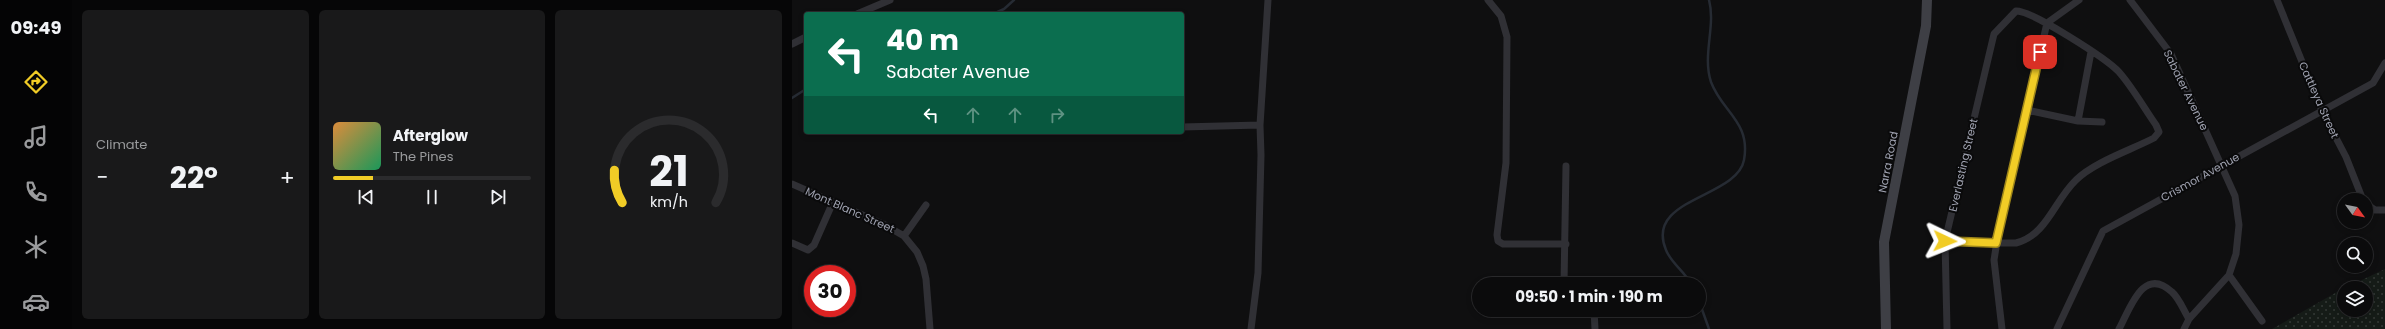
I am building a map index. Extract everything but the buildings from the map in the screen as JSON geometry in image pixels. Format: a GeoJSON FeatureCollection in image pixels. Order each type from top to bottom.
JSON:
{"type":"FeatureCollection","features":[{"type":"Feature","properties":{"kind":"street"},"geometry":{"type":"LineString","coordinates":[[862,12],[890,0]]}},
{"type":"Feature","properties":{"kind":"street"},"geometry":{"type":"LineString","coordinates":[[1251,329],[1258,273],[1261,155],[1260,126],[1268,0]]}},
{"type":"Feature","properties":{"kind":"street"},"geometry":{"type":"LineString","coordinates":[[1488,0],[1500,16],[1507,37],[1506,163],[1497,235],[1498,241],[1503,244],[1566,244]]}},
{"type":"Feature","properties":{"kind":"street","name":"Narra Road"},"geometry":{"type":"LineString","coordinates":[[1886,329],[1884,242],[1926,26],[1927,0]]}},
{"type":"Feature","properties":{"kind":"street"},"geometry":{"type":"LineString","coordinates":[[2002,329],[1994,260],[1996,243],[2047,23],[2079,0]]}},
{"type":"Feature","properties":{"kind":"street","name":"Sabater Avenue"},"geometry":{"type":"LineString","coordinates":[[2130,0],[2171,54],[2235,196],[2239,225],[2236,254],[2229,275]]}},
{"type":"Feature","properties":{"kind":"street","name":"Cattleya Street"},"geometry":{"type":"LineString","coordinates":[[2277,0],[2322,111],[2346,157],[2360,193]]}},
{"type":"Feature","properties":{"kind":"street","name":"Everlasting Street"},"geometry":{"type":"LineString","coordinates":[[1947,329],[1945,241],[1994,34],[2016,11],[2021,11],[2047,23]]}},
{"type":"Feature","properties":{"kind":"street"},"geometry":{"type":"LineString","coordinates":[[1945,241],[2016,243],[2026,240],[2037,234],[2076,180],[2104,162],[2120,156],[2154,138],[2159,132],[2118,71],[2047,23]]}},
{"type":"Feature","properties":{"kind":"street"},"geometry":{"type":"LineString","coordinates":[[792,44],[804,38]]}},
{"type":"Feature","properties":{"kind":"street"},"geometry":{"type":"LineString","coordinates":[[2078,121],[2091,52]]}},
{"type":"Feature","properties":{"kind":"street","name":"Crismor Avenue"},"geometry":{"type":"LineString","coordinates":[[2057,329],[2103,231],[2221,164],[2373,83],[2385,63]]}},
{"type":"Feature","properties":{"kind":"street"},"geometry":{"type":"LineString","coordinates":[[2027,110],[2078,121],[2102,122]]}},
{"type":"Feature","properties":{"kind":"street"},"geometry":{"type":"LineString","coordinates":[[1184,127],[1260,126]]}},
{"type":"Feature","properties":{"kind":"street"},"geometry":{"type":"LineString","coordinates":[[1564,277],[1566,166]]}},
{"type":"Feature","properties":{"kind":"street","name":"Mont Blanc Street"},"geometry":{"type":"LineString","coordinates":[[792,184],[885,224],[904,236],[917,252],[923,266],[926,278],[930,329]]}},
{"type":"Feature","properties":{"kind":"street"},"geometry":{"type":"LineString","coordinates":[[792,243],[808,250],[814,245],[833,202]]}},
{"type":"Feature","properties":{"kind":"street"},"geometry":{"type":"LineString","coordinates":[[904,236],[926,205]]}},
{"type":"Feature","properties":{"kind":"street"},"geometry":{"type":"LineString","coordinates":[[2373,209],[2385,210]]}},
{"type":"Feature","properties":{"kind":"street"},"geometry":{"type":"LineString","coordinates":[[2184,329],[2189,318],[2229,275],[2262,321]]}},
{"type":"Feature","properties":{"kind":"street"},"geometry":{"type":"LineString","coordinates":[[2119,329],[2136,296],[2142,288],[2151,284],[2158,284],[2173,292],[2189,318]]}},
{"type":"Feature","properties":{"kind":"street"},"geometry":{"type":"LineString","coordinates":[[1594,317],[1594,329]]}},
{"type":"Feature","properties":{"kind":"shaded area"},"geometry":{"type":"Polygon","coordinates":[[[2385,269],[2385,329],[2272,329],[2337,292],[2337,317],[2373,317],[2373,281],[2360,281],[2385,269]]]}},
{"type":"Feature","properties":{"kind":"waterway"},"geometry":{"type":"LineString","coordinates":[[997,12],[1004,9],[1014,0]]}},
{"type":"Feature","properties":{"kind":"waterway"},"geometry":{"type":"LineString","coordinates":[[1686,277],[1671,259],[1666,250],[1663,233],[1668,219],[1679,209],[1726,183],[1738,173],[1744,160],[1745,147],[1740,127],[1722,102],[1711,82],[1708,61],[1711,20],[1709,0]]}},
{"type":"Feature","properties":{"kind":"waterway"},"geometry":{"type":"LineString","coordinates":[[792,98],[804,90]]}},
{"type":"Feature","properties":{"kind":"waterway"},"geometry":{"type":"LineString","coordinates":[[1705,317],[1709,329]]}},
{"type":"Feature","properties":{"kind":"route"},"geometry":{"type":"LineString","coordinates":[[1945,241],[1996,243],[2040,52]]}}]}
